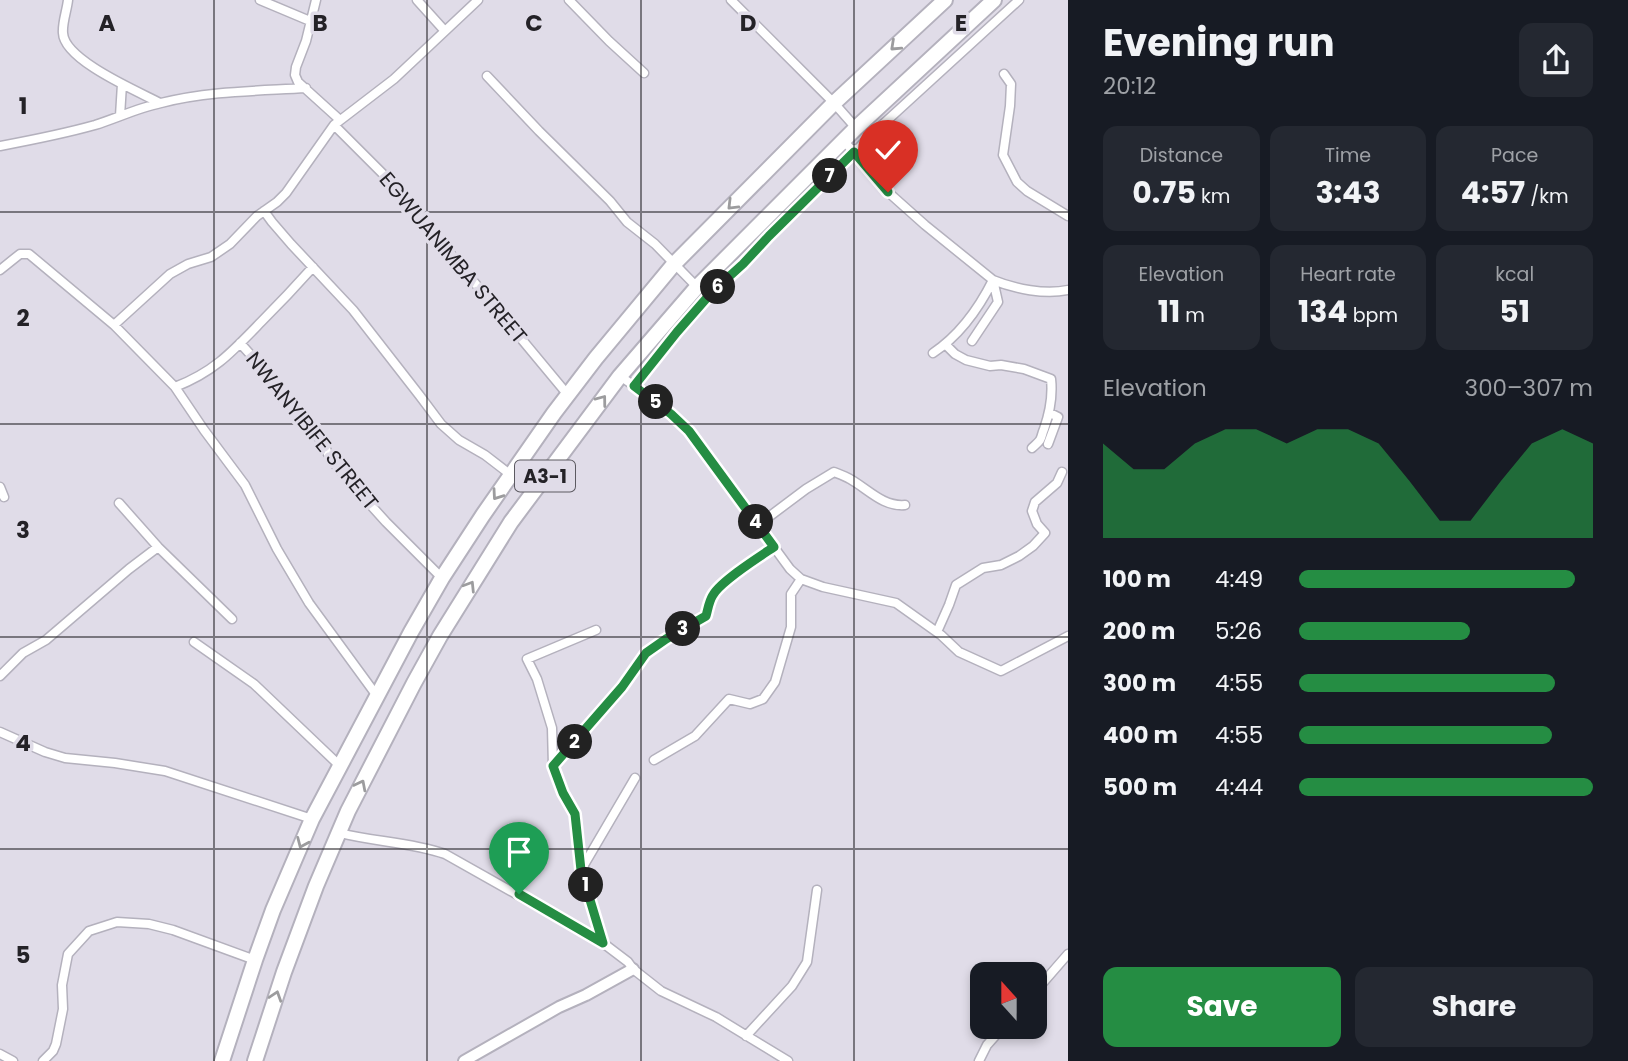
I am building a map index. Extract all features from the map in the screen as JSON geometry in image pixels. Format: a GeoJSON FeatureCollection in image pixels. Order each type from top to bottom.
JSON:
{"type":"FeatureCollection","features":[{"type":"Feature","properties":{"kind":"highway","name":"A3-1"},"geometry":{"type":"LineString","coordinates":[[222,1061],[273,910],[312,819],[442,578],[511,475],[596,358],[674,264],[834,103],[945,0]]}},
{"type":"Feature","properties":{"kind":"highway","name":"A3-1"},"geometry":{"type":"LineString","coordinates":[[255,1061],[284,972],[348,811],[414,683],[511,522],[620,376],[697,287],[856,128],[994,0]]}},
{"type":"Feature","properties":{"kind":"street"},"geometry":{"type":"LineString","coordinates":[[68,0],[62,34],[67,44],[80,58],[160,103]]}},
{"type":"Feature","properties":{"kind":"street"},"geometry":{"type":"LineString","coordinates":[[260,0],[310,21]]}},
{"type":"Feature","properties":{"kind":"street"},"geometry":{"type":"LineString","coordinates":[[306,88],[298,82],[295,75],[316,0]]}},
{"type":"Feature","properties":{"kind":"street"},"geometry":{"type":"LineString","coordinates":[[417,0],[444,30]]}},
{"type":"Feature","properties":{"kind":"street"},"geometry":{"type":"LineString","coordinates":[[114,325],[170,274],[188,264],[211,257],[236,239],[286,193],[337,122],[394,79],[478,0]]}},
{"type":"Feature","properties":{"kind":"street"},"geometry":{"type":"LineString","coordinates":[[569,0],[644,73]]}},
{"type":"Feature","properties":{"kind":"street"},"geometry":{"type":"LineString","coordinates":[[731,0],[856,128]]}},
{"type":"Feature","properties":{"kind":"street"},"geometry":{"type":"LineString","coordinates":[[634,386],[712,292],[881,125],[1019,0]]}},
{"type":"Feature","properties":{"kind":"street"},"geometry":{"type":"LineString","coordinates":[[1003,74],[1011,84],[1003,155],[1017,182],[1068,216]]}},
{"type":"Feature","properties":{"kind":"street"},"geometry":{"type":"LineString","coordinates":[[487,76],[610,201],[627,222],[655,244],[697,287]]}},
{"type":"Feature","properties":{"kind":"street"},"geometry":{"type":"LineString","coordinates":[[120,117],[121,83]]}},
{"type":"Feature","properties":{"kind":"street"},"geometry":{"type":"LineString","coordinates":[[0,146],[60,134],[160,103],[209,94],[306,88]]}},
{"type":"Feature","properties":{"kind":"street","name":"EGWUANIMBA STREET"},"geometry":{"type":"LineString","coordinates":[[306,88],[390,181],[568,395]]}},
{"type":"Feature","properties":{"kind":"street"},"geometry":{"type":"LineString","coordinates":[[844,141],[888,192],[993,280],[1033,290],[1059,292],[1068,289]]}},
{"type":"Feature","properties":{"kind":"street"},"geometry":{"type":"LineString","coordinates":[[264,211],[342,297],[441,424],[459,440],[485,454],[511,475]]}},
{"type":"Feature","properties":{"kind":"street"},"geometry":{"type":"LineString","coordinates":[[0,270],[20,254],[27,252],[114,325],[174,387],[246,485],[277,549],[309,603],[377,696]]}},
{"type":"Feature","properties":{"kind":"street"},"geometry":{"type":"LineString","coordinates":[[174,387],[202,375],[227,357],[313,267]]}},
{"type":"Feature","properties":{"kind":"street"},"geometry":{"type":"LineString","coordinates":[[972,341],[998,302],[993,280]]}},
{"type":"Feature","properties":{"kind":"street"},"geometry":{"type":"LineString","coordinates":[[933,354],[946,345],[979,308],[993,280]]}},
{"type":"Feature","properties":{"kind":"street","name":"NWANYIBIFE STREET"},"geometry":{"type":"LineString","coordinates":[[240,343],[266,372],[279,393],[312,429],[339,470],[442,578]]}},
{"type":"Feature","properties":{"kind":"street"},"geometry":{"type":"LineString","coordinates":[[946,345],[966,360],[990,366],[1024,369],[1051,379],[1053,395],[1049,402],[1050,413],[1040,440],[1032,448]]}},
{"type":"Feature","properties":{"kind":"street"},"geometry":{"type":"LineString","coordinates":[[620,376],[689,431],[790,569],[801,579],[824,587],[896,603],[937,632],[959,652],[1000,671],[1068,636]]}},
{"type":"Feature","properties":{"kind":"street"},"geometry":{"type":"LineString","coordinates":[[1048,444],[1058,417],[1050,413]]}},
{"type":"Feature","properties":{"kind":"street"},"geometry":{"type":"LineString","coordinates":[[758,526],[806,489],[834,472],[852,480],[872,495],[896,506],[905,505]]}},
{"type":"Feature","properties":{"kind":"street"},"geometry":{"type":"LineString","coordinates":[[937,632],[956,585],[983,568],[1001,565],[1019,556],[1045,533],[1037,524],[1032,511],[1035,502],[1057,483],[1062,472]]}},
{"type":"Feature","properties":{"kind":"street"},"geometry":{"type":"LineString","coordinates":[[0,487],[4,497]]}},
{"type":"Feature","properties":{"kind":"street"},"geometry":{"type":"LineString","coordinates":[[119,503],[158,547],[232,619]]}},
{"type":"Feature","properties":{"kind":"street"},"geometry":{"type":"LineString","coordinates":[[0,676],[23,653],[46,640],[158,547]]}},
{"type":"Feature","properties":{"kind":"street"},"geometry":{"type":"LineString","coordinates":[[553,766],[622,687],[646,653],[706,616],[710,599],[717,590],[774,547]]}},
{"type":"Feature","properties":{"kind":"street"},"geometry":{"type":"LineString","coordinates":[[654,760],[695,736],[729,699],[750,704],[763,699],[775,682],[784,655],[791,627],[791,594],[801,579]]}},
{"type":"Feature","properties":{"kind":"street"},"geometry":{"type":"LineString","coordinates":[[596,630],[527,659],[537,679],[552,728],[553,766],[563,793],[575,814],[581,870],[603,943]]}},
{"type":"Feature","properties":{"kind":"street"},"geometry":{"type":"LineString","coordinates":[[194,642],[254,684],[340,766]]}},
{"type":"Feature","properties":{"kind":"street"},"geometry":{"type":"LineString","coordinates":[[0,732],[44,752],[65,758],[165,771],[312,819]]}},
{"type":"Feature","properties":{"kind":"street"},"geometry":{"type":"LineString","coordinates":[[581,870],[635,778]]}},
{"type":"Feature","properties":{"kind":"street"},"geometry":{"type":"LineString","coordinates":[[340,833],[421,846],[445,854],[603,943],[661,991],[716,1017],[788,1061]]}},
{"type":"Feature","properties":{"kind":"street"},"geometry":{"type":"LineString","coordinates":[[746,1035],[792,986],[807,962],[817,890]]}},
{"type":"Feature","properties":{"kind":"street"},"geometry":{"type":"LineString","coordinates":[[43,1061],[56,1044],[63,1009],[62,985],[68,954],[89,931],[117,922],[149,924],[255,960]]}},
{"type":"Feature","properties":{"kind":"street"},"geometry":{"type":"LineString","coordinates":[[1047,978],[1068,954]]}},
{"type":"Feature","properties":{"kind":"street"},"geometry":{"type":"LineString","coordinates":[[464,1061],[633,969]]}},
{"type":"Feature","properties":{"kind":"street"},"geometry":{"type":"LineString","coordinates":[[979,1061],[991,1040]]}},
{"type":"Feature","properties":{"kind":"street"},"geometry":{"type":"LineString","coordinates":[[0,1054],[13,1061]]}},
{"type":"Feature","properties":{"kind":"route"},"geometry":{"type":"LineString","coordinates":[[519,894],[603,943],[581,870],[575,814],[563,793],[553,766],[622,687],[646,653],[706,616],[710,599],[721,585],[774,547],[689,431],[634,386],[712,292],[854,152],[888,192]]}}]}
